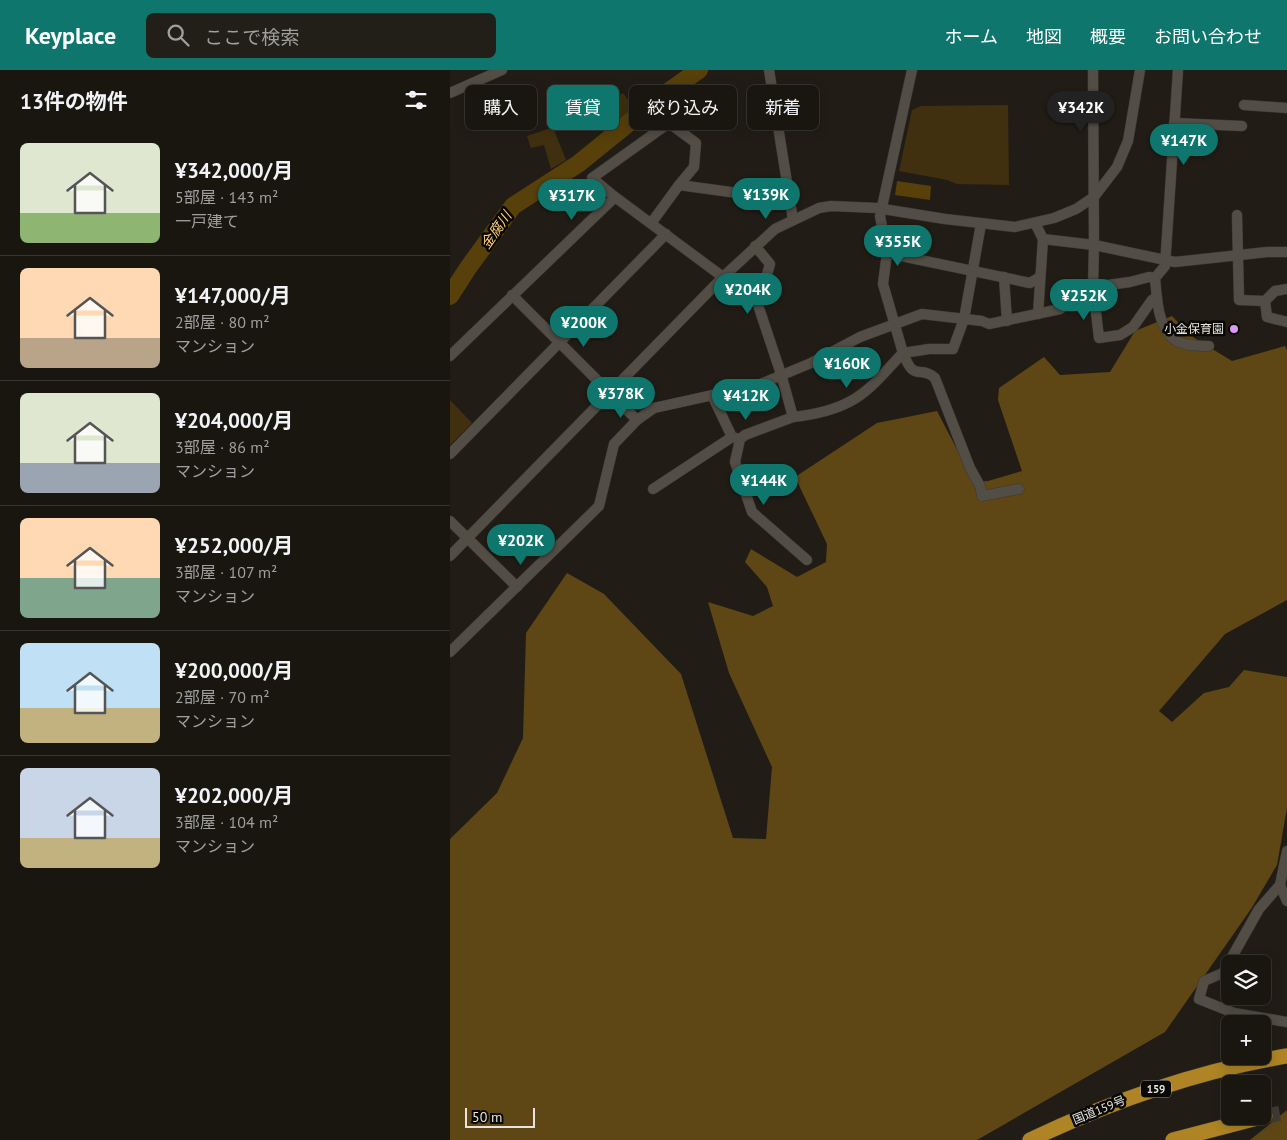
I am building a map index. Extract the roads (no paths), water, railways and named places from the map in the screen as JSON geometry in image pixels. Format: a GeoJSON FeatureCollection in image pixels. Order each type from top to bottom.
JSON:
{"type":"FeatureCollection","features":[{"type":"Feature","properties":{"kind":"highway","name":"国道159号"},"geometry":{"type":"LineString","coordinates":[[1030,1140],[1063,1124],[1144,1093],[1204,1073],[1287,1056]]}},
{"type":"Feature","properties":{"kind":"highway"},"geometry":{"type":"LineString","coordinates":[[1173,1140],[1230,1125]]}},
{"type":"Feature","properties":{"kind":"street"},"geometry":{"type":"LineString","coordinates":[[450,93],[502,70]]}},
{"type":"Feature","properties":{"kind":"street"},"geometry":{"type":"LineString","coordinates":[[769,70],[793,220]]}},
{"type":"Feature","properties":{"kind":"street"},"geometry":{"type":"LineString","coordinates":[[912,70],[880,216],[887,253],[883,284],[909,367],[913,371],[931,374],[935,378],[970,468],[980,486],[982,496],[1019,490]]}},
{"type":"Feature","properties":{"kind":"street"},"geometry":{"type":"LineString","coordinates":[[1093,70],[1093,287],[1099,338],[1120,335],[1134,327],[1152,300],[1157,297]]}},
{"type":"Feature","properties":{"kind":"street"},"geometry":{"type":"LineString","coordinates":[[450,556],[723,276],[775,229],[819,208],[831,206],[882,209],[981,224],[1015,227],[1054,218],[1076,209],[1094,197],[1117,166],[1128,141],[1140,70]]}},
{"type":"Feature","properties":{"kind":"street"},"geometry":{"type":"LineString","coordinates":[[1178,70],[1165,266],[1155,278],[1157,297],[1165,327],[1176,340],[1189,345],[1210,346]]}},
{"type":"Feature","properties":{"kind":"street"},"geometry":{"type":"LineString","coordinates":[[1244,105],[1287,108]]}},
{"type":"Feature","properties":{"kind":"street"},"geometry":{"type":"LineString","coordinates":[[652,222],[694,167],[696,143],[669,123],[592,178],[723,276]]}},
{"type":"Feature","properties":{"kind":"street"},"geometry":{"type":"LineString","coordinates":[[1174,123],[1242,126]]}},
{"type":"Feature","properties":{"kind":"street"},"geometry":{"type":"LineString","coordinates":[[679,186],[789,200]]}},
{"type":"Feature","properties":{"kind":"street"},"geometry":{"type":"LineString","coordinates":[[450,356],[615,197]]}},
{"type":"Feature","properties":{"kind":"street"},"geometry":{"type":"LineString","coordinates":[[1237,215],[1239,300],[1265,301],[1275,291],[1287,290]]}},
{"type":"Feature","properties":{"kind":"street"},"geometry":{"type":"LineString","coordinates":[[1035,223],[1043,239],[1038,314]]}},
{"type":"Feature","properties":{"kind":"street"},"geometry":{"type":"LineString","coordinates":[[654,489],[736,438],[793,417],[808,415],[849,402],[865,391],[903,352],[953,348],[964,319],[981,224]]}},
{"type":"Feature","properties":{"kind":"street"},"geometry":{"type":"LineString","coordinates":[[450,454],[666,234]]}},
{"type":"Feature","properties":{"kind":"street"},"geometry":{"type":"LineString","coordinates":[[1043,239],[1094,244],[1175,262],[1237,257],[1267,252],[1287,252]]}},
{"type":"Feature","properties":{"kind":"street"},"geometry":{"type":"LineString","coordinates":[[755,246],[770,264],[758,305],[793,417]]}},
{"type":"Feature","properties":{"kind":"street"},"geometry":{"type":"LineString","coordinates":[[887,253],[1030,283],[1040,277]]}},
{"type":"Feature","properties":{"kind":"street"},"geometry":{"type":"LineString","coordinates":[[1004,277],[1007,321]]}},
{"type":"Feature","properties":{"kind":"street"},"geometry":{"type":"LineString","coordinates":[[450,652],[599,506],[614,444],[637,420],[654,408],[758,385],[811,363],[860,337],[922,314],[982,321],[990,324],[1060,310],[1093,287],[1130,282],[1149,277],[1155,278]]}},
{"type":"Feature","properties":{"kind":"street"},"geometry":{"type":"LineString","coordinates":[[512,295],[637,420]]}},
{"type":"Feature","properties":{"kind":"street"},"geometry":{"type":"LineString","coordinates":[[1265,301],[1267,317],[1287,322]]}},
{"type":"Feature","properties":{"kind":"street"},"geometry":{"type":"LineString","coordinates":[[712,395],[736,438],[736,462],[752,512],[808,560]]}},
{"type":"Feature","properties":{"kind":"street"},"geometry":{"type":"LineString","coordinates":[[450,521],[517,587]]}},
{"type":"Feature","properties":{"kind":"street"},"geometry":{"type":"LineString","coordinates":[[1287,851],[1280,885],[1259,908],[1223,973],[1204,981],[1199,999],[1234,1013],[1287,1022]]}},
{"type":"Feature","properties":{"kind":"street"},"geometry":{"type":"LineString","coordinates":[[1280,885],[1287,902]]}},
{"type":"Feature","properties":{"kind":"waterway","name":"金腐川"},"geometry":{"type":"LineString","coordinates":[[450,296],[513,206],[578,164],[662,96],[699,70]]}},
{"type":"Feature","properties":{"kind":"tunnel"},"geometry":{"type":"LineString","coordinates":[[1271,1115],[1287,1112]]}},
{"type":"Feature","properties":{"kind":"place","name":"小金保育園"},"geometry":{"type":"Point","coordinates":[1234,329]}}]}
